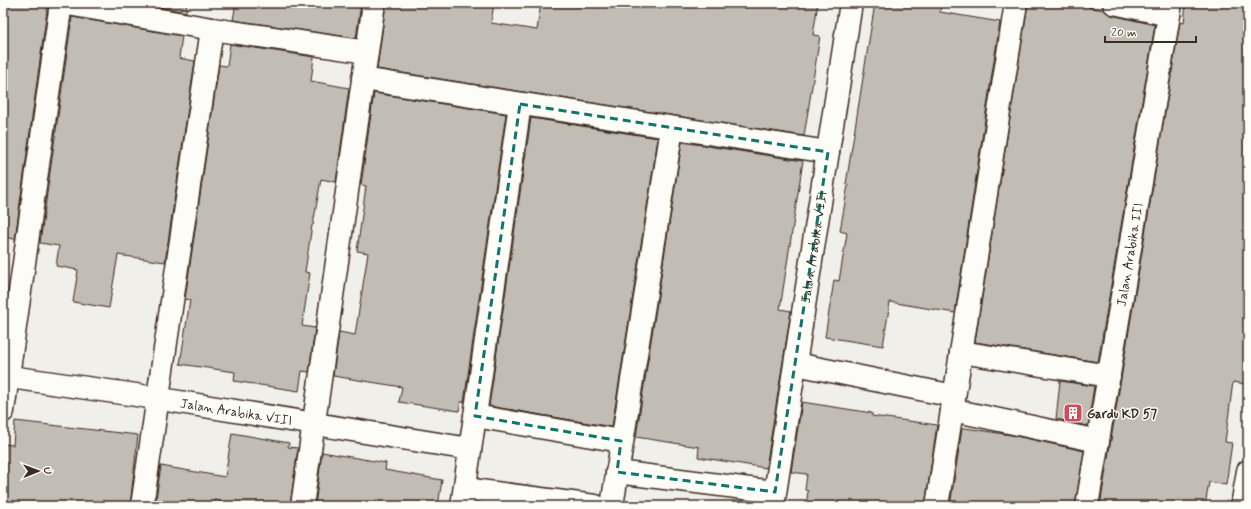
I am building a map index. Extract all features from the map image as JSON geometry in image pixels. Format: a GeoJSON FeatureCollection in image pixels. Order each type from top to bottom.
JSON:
{"type":"FeatureCollection","features":[{"type":"Feature","properties":{"kind":"street"},"geometry":{"type":"LineString","coordinates":[[3,411],[5,376],[61,3],[212,29],[367,52]]}},
{"type":"Feature","properties":{"kind":"street"},"geometry":{"type":"LineString","coordinates":[[302,506],[315,424],[374,3]]}},
{"type":"Feature","properties":{"kind":"street","name":"Jalan Arabika VIII"},"geometry":{"type":"LineString","coordinates":[[617,472],[774,499],[851,3]]}},
{"type":"Feature","properties":{"kind":"street"},"geometry":{"type":"LineString","coordinates":[[937,506],[1016,3]]}},
{"type":"Feature","properties":{"kind":"street"},"geometry":{"type":"LineString","coordinates":[[1114,3],[1170,9]]}},
{"type":"Feature","properties":{"kind":"street","name":"Jalan Arabika III"},"geometry":{"type":"LineString","coordinates":[[1087,506],[1170,9]]}},
{"type":"Feature","properties":{"kind":"street"},"geometry":{"type":"LineString","coordinates":[[142,506],[212,29]]}},
{"type":"Feature","properties":{"kind":"street"},"geometry":{"type":"LineString","coordinates":[[363,79],[828,152]]}},
{"type":"Feature","properties":{"kind":"street"},"geometry":{"type":"LineString","coordinates":[[520,104],[464,497],[595,506]]}},
{"type":"Feature","properties":{"kind":"street"},"geometry":{"type":"LineString","coordinates":[[612,506],[621,441],[672,128]]}},
{"type":"Feature","properties":{"kind":"street"},"geometry":{"type":"LineString","coordinates":[[961,352],[1109,376]]}},
{"type":"Feature","properties":{"kind":"street"},"geometry":{"type":"LineString","coordinates":[[796,364],[1098,441]]}},
{"type":"Feature","properties":{"kind":"street","name":"Jalan Arabika VIII"},"geometry":{"type":"LineString","coordinates":[[5,376],[158,398],[470,449]]}},
{"type":"Feature","properties":{"kind":"street"},"geometry":{"type":"LineString","coordinates":[[475,416],[621,441]]}},
{"type":"Feature","properties":{"kind":"street"},"geometry":{"type":"LineString","coordinates":[[1242,506],[1248,471]]}},
{"type":"Feature","properties":{"kind":"highlighted area"},"geometry":{"type":"Polygon","coordinates":[[[520,104],[828,152],[775,492],[617,472],[621,441],[475,416],[520,104]]]}},
{"type":"Feature","properties":{"kind":"building"},"geometry":{"type":"Polygon","coordinates":[[[3,3],[48,3],[15,239],[3,237],[3,3]]]}},
{"type":"Feature","properties":{"kind":"building"},"geometry":{"type":"Polygon","coordinates":[[[135,3],[187,3],[186,12],[135,3]]]}},
{"type":"Feature","properties":{"kind":"building"},"geometry":{"type":"Polygon","coordinates":[[[236,3],[361,3],[356,38],[233,20],[236,3]]]}},
{"type":"Feature","properties":{"kind":"building"},"geometry":{"type":"Polygon","coordinates":[[[386,3],[494,3],[491,23],[537,30],[541,3],[818,3],[813,35],[820,36],[804,136],[377,69],[386,3]]]}},
{"type":"Feature","properties":{"kind":"building"},"geometry":{"type":"Polygon","coordinates":[[[875,3],[941,3],[940,12],[1000,22],[955,313],[890,302],[883,346],[825,337],[834,280],[839,281],[847,233],[840,231],[848,185],[846,184],[875,3]]]}},
{"type":"Feature","properties":{"kind":"building"},"geometry":{"type":"Polygon","coordinates":[[[1028,3],[1089,3],[1088,7],[1104,10],[1111,15],[1155,25],[1098,362],[975,342],[1028,3]]]}},
{"type":"Feature","properties":{"kind":"building"},"geometry":{"type":"Polygon","coordinates":[[[1186,3],[1248,3],[1248,366],[1245,384],[1233,382],[1225,442],[1232,443],[1226,485],[1209,482],[1205,506],[1100,506],[1180,22],[1184,23],[1186,3]]]}},
{"type":"Feature","properties":{"kind":"building"},"geometry":{"type":"Polygon","coordinates":[[[72,17],[182,36],[179,58],[195,61],[165,262],[118,255],[109,308],[73,302],[78,270],[56,266],[59,246],[40,243],[72,17]]]}},
{"type":"Feature","properties":{"kind":"building"},"geometry":{"type":"Polygon","coordinates":[[[230,44],[314,57],[311,81],[349,88],[336,182],[321,179],[312,225],[305,272],[310,273],[302,326],[315,328],[309,372],[302,371],[299,391],[234,381],[235,372],[180,364],[190,300],[185,299],[219,65],[227,66],[230,44]]]}},
{"type":"Feature","properties":{"kind":"building"},"geometry":{"type":"Polygon","coordinates":[[[374,93],[506,114],[464,402],[461,402],[459,411],[399,402],[402,387],[333,376],[339,332],[355,335],[368,253],[357,251],[366,186],[361,185],[374,93]]]}},
{"type":"Feature","properties":{"kind":"building"},"geometry":{"type":"Polygon","coordinates":[[[531,118],[658,138],[612,427],[489,406],[531,118]]]}},
{"type":"Feature","properties":{"kind":"building"},"geometry":{"type":"Polygon","coordinates":[[[682,142],[803,161],[780,309],[791,311],[766,468],[698,457],[699,447],[636,437],[682,142]]]}},
{"type":"Feature","properties":{"kind":"building"},"geometry":{"type":"Polygon","coordinates":[[[1060,381],[1094,386],[1088,426],[1056,419],[1060,381]]]}},
{"type":"Feature","properties":{"kind":"building"},"geometry":{"type":"Polygon","coordinates":[[[802,402],[872,413],[872,416],[937,425],[925,506],[806,506],[808,491],[805,490],[807,474],[791,472],[802,402]]]}},
{"type":"Feature","properties":{"kind":"building"},"geometry":{"type":"Polygon","coordinates":[[[15,421],[138,435],[130,506],[3,506],[4,444],[13,445],[15,421]]]}},
{"type":"Feature","properties":{"kind":"building"},"geometry":{"type":"Polygon","coordinates":[[[965,428],[1011,435],[1084,451],[1075,506],[950,506],[962,429],[965,428]]]}},
{"type":"Feature","properties":{"kind":"building"},"geometry":{"type":"Polygon","coordinates":[[[232,433],[289,443],[288,447],[298,448],[290,506],[246,506],[214,500],[213,506],[155,506],[161,466],[225,477],[232,433]]]}},
{"type":"Feature","properties":{"kind":"building"},"geometry":{"type":"Polygon","coordinates":[[[322,452],[386,463],[385,470],[442,480],[438,506],[315,506],[322,452]]]}},
{"type":"Feature","properties":{"kind":"place","name":"Gardu KD 57"},"geometry":{"type":"Point","coordinates":[1073,413]}}]}
